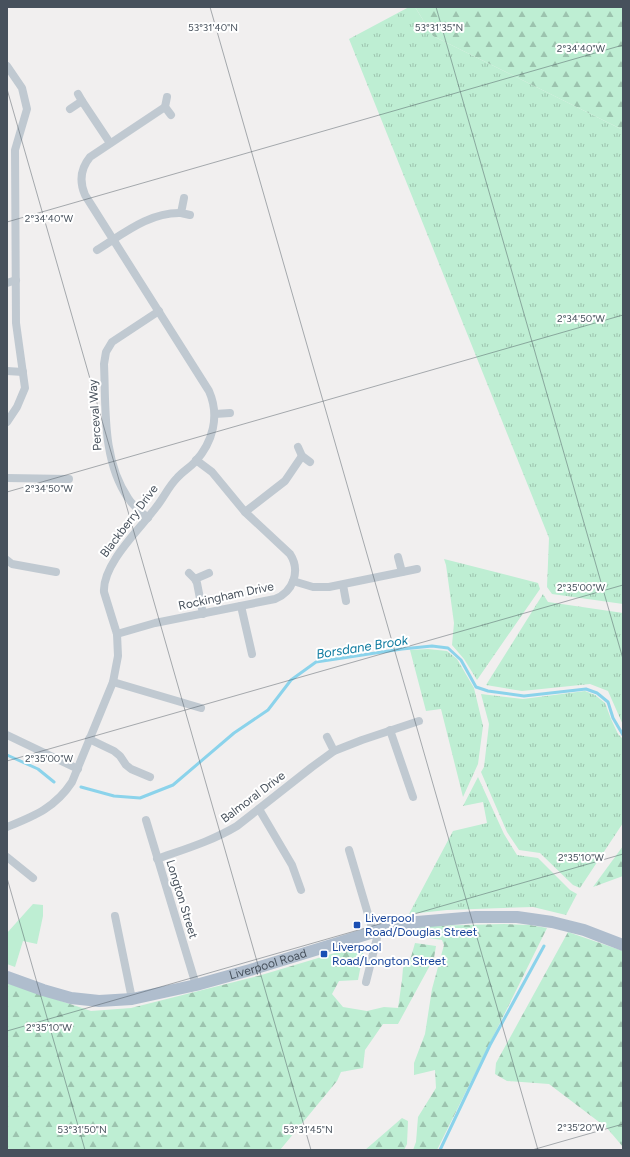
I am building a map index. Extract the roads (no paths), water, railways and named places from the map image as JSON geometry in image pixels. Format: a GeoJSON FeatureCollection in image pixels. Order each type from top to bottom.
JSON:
{"type":"FeatureCollection","features":[{"type":"Feature","properties":{"kind":"main road","name":"Liverpool Road"},"geometry":{"type":"LineString","coordinates":[[7,976],[43,990],[76,998],[99,1001],[132,999],[196,985],[257,968],[376,930],[401,924],[498,916],[552,922],[584,930],[623,945]]}},
{"type":"Feature","properties":{"kind":"street"},"geometry":{"type":"LineString","coordinates":[[7,67],[22,88],[27,109],[15,150],[16,323],[25,388],[17,407],[7,422]]}},
{"type":"Feature","properties":{"kind":"street"},"geometry":{"type":"LineString","coordinates":[[167,97],[165,107],[172,115]]}},
{"type":"Feature","properties":{"kind":"street"},"geometry":{"type":"LineString","coordinates":[[70,109],[80,98],[110,143]]}},
{"type":"Feature","properties":{"kind":"street","name":"Blackberry Drive"},"geometry":{"type":"LineString","coordinates":[[7,827],[30,818],[50,807],[65,793],[78,769],[113,682],[118,656],[117,634],[104,592],[104,581],[111,564],[148,518],[173,482],[196,460],[208,442],[211,434],[215,414],[214,403],[209,391],[85,195],[81,182],[83,168],[87,161],[95,153],[165,107]]}},
{"type":"Feature","properties":{"kind":"street"},"geometry":{"type":"LineString","coordinates":[[7,196],[15,192]]}},
{"type":"Feature","properties":{"kind":"street"},"geometry":{"type":"LineString","coordinates":[[181,213],[184,198]]}},
{"type":"Feature","properties":{"kind":"street"},"geometry":{"type":"LineString","coordinates":[[98,250],[149,219],[164,214],[181,213],[190,215]]}},
{"type":"Feature","properties":{"kind":"street"},"geometry":{"type":"LineString","coordinates":[[7,283],[16,280]]}},
{"type":"Feature","properties":{"kind":"street"},"geometry":{"type":"LineString","coordinates":[[101,342],[108,347],[115,339],[159,311]]}},
{"type":"Feature","properties":{"kind":"street","name":"Perceval Way"},"geometry":{"type":"LineString","coordinates":[[108,347],[104,358],[104,364],[110,455],[128,499],[148,518]]}},
{"type":"Feature","properties":{"kind":"street"},"geometry":{"type":"LineString","coordinates":[[7,370],[23,372]]}},
{"type":"Feature","properties":{"kind":"street"},"geometry":{"type":"LineString","coordinates":[[215,414],[230,413]]}},
{"type":"Feature","properties":{"kind":"street"},"geometry":{"type":"LineString","coordinates":[[298,447],[302,456],[310,462]]}},
{"type":"Feature","properties":{"kind":"street"},"geometry":{"type":"LineString","coordinates":[[245,512],[284,481],[302,456]]}},
{"type":"Feature","properties":{"kind":"street"},"geometry":{"type":"LineString","coordinates":[[196,460],[212,472],[245,512],[290,554],[295,569],[293,581],[319,587],[342,584],[417,569]]}},
{"type":"Feature","properties":{"kind":"street"},"geometry":{"type":"LineString","coordinates":[[7,478],[69,479]]}},
{"type":"Feature","properties":{"kind":"street"},"geometry":{"type":"LineString","coordinates":[[398,557],[402,572]]}},
{"type":"Feature","properties":{"kind":"street"},"geometry":{"type":"LineString","coordinates":[[7,560],[12,564],[56,572]]}},
{"type":"Feature","properties":{"kind":"street"},"geometry":{"type":"LineString","coordinates":[[189,573],[195,579],[203,614]]}},
{"type":"Feature","properties":{"kind":"street"},"geometry":{"type":"LineString","coordinates":[[195,579],[209,573]]}},
{"type":"Feature","properties":{"kind":"street","name":"Rockingham Drive"},"geometry":{"type":"LineString","coordinates":[[117,634],[162,622],[280,597],[289,590],[293,581]]}},
{"type":"Feature","properties":{"kind":"street"},"geometry":{"type":"LineString","coordinates":[[342,584],[346,601]]}},
{"type":"Feature","properties":{"kind":"street"},"geometry":{"type":"LineString","coordinates":[[241,606],[252,654]]}},
{"type":"Feature","properties":{"kind":"street"},"geometry":{"type":"LineString","coordinates":[[113,682],[201,708]]}},
{"type":"Feature","properties":{"kind":"street","name":"Balmoral Drive"},"geometry":{"type":"LineString","coordinates":[[157,859],[215,839],[237,826],[312,766],[334,751],[390,730],[420,721]]}},
{"type":"Feature","properties":{"kind":"street"},"geometry":{"type":"LineString","coordinates":[[390,730],[412,797]]}},
{"type":"Feature","properties":{"kind":"street"},"geometry":{"type":"LineString","coordinates":[[7,734],[78,769]]}},
{"type":"Feature","properties":{"kind":"street"},"geometry":{"type":"LineString","coordinates":[[327,737],[334,751]]}},
{"type":"Feature","properties":{"kind":"street"},"geometry":{"type":"LineString","coordinates":[[89,739],[114,751],[131,769],[150,776]]}},
{"type":"Feature","properties":{"kind":"street"},"geometry":{"type":"LineString","coordinates":[[259,809],[292,865],[301,890]]}},
{"type":"Feature","properties":{"kind":"street","name":"Longton Street"},"geometry":{"type":"LineString","coordinates":[[146,820],[196,985]]}},
{"type":"Feature","properties":{"kind":"street"},"geometry":{"type":"LineString","coordinates":[[349,850],[376,930],[366,982]]}},
{"type":"Feature","properties":{"kind":"street"},"geometry":{"type":"LineString","coordinates":[[7,857],[33,878]]}},
{"type":"Feature","properties":{"kind":"street"},"geometry":{"type":"LineString","coordinates":[[115,916],[132,999]]}},
{"type":"Feature","properties":{"kind":"waterway","name":"Borsdane Brook"},"geometry":{"type":"LineString","coordinates":[[81,787],[114,796],[140,798],[173,785],[234,733],[268,710],[291,680],[316,662],[432,646],[448,648],[461,660],[476,687],[488,691],[524,696],[586,689],[597,693],[608,702],[613,718],[623,735]]}},
{"type":"Feature","properties":{"kind":"waterway"},"geometry":{"type":"LineString","coordinates":[[7,755],[38,769],[54,782]]}},
{"type":"Feature","properties":{"kind":"waterway"},"geometry":{"type":"LineString","coordinates":[[440,1150],[490,1045],[544,946]]}},
{"type":"Feature","properties":{"kind":"place","name":"Liverpool Road/Douglas Street"},"geometry":{"type":"Point","coordinates":[357,925]}},
{"type":"Feature","properties":{"kind":"place","name":"Liverpool Road/Longton Street"},"geometry":{"type":"Point","coordinates":[324,954]}}]}
